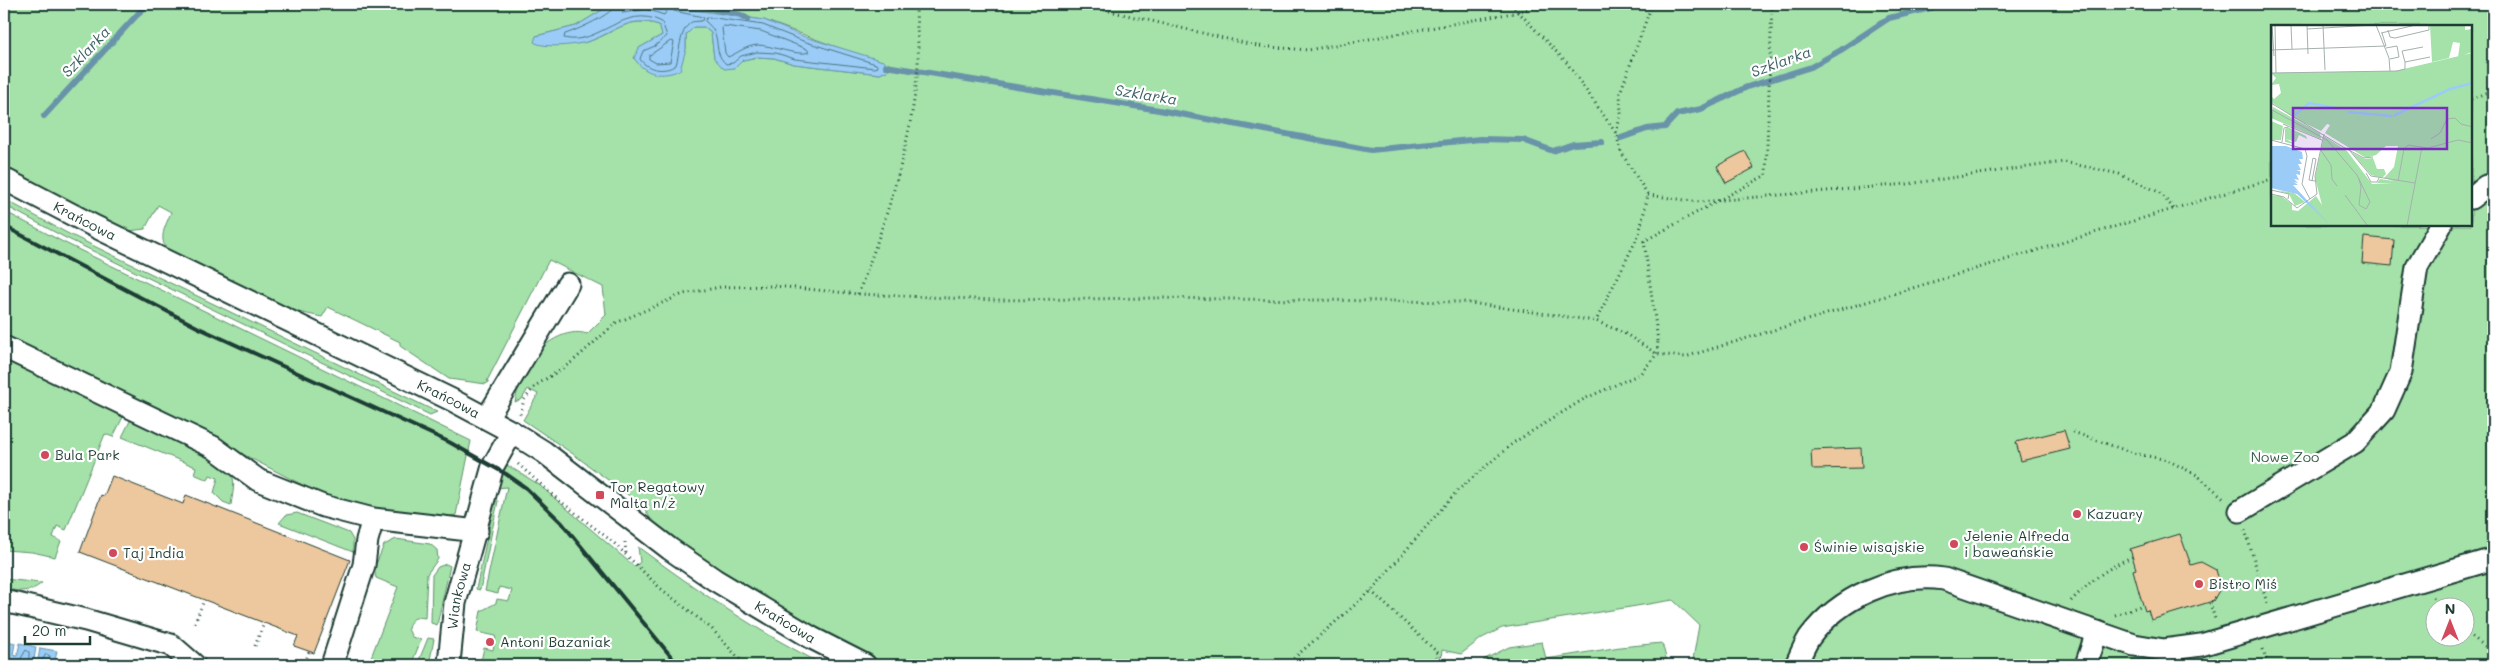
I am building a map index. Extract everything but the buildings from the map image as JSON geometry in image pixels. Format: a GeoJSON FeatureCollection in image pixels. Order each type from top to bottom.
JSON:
{"type":"FeatureCollection","features":[{"type":"Feature","properties":{"kind":"street","name":"Krańcowa"},"geometry":{"type":"LineString","coordinates":[[4,179],[96,227],[487,418],[512,432],[544,452],[670,549],[715,580],[812,638],[866,665]]}},
{"type":"Feature","properties":{"kind":"street"},"geometry":{"type":"LineString","coordinates":[[2472,197],[2486,186],[2493,184]]}},
{"type":"Feature","properties":{"kind":"street"},"geometry":{"type":"LineString","coordinates":[[2240,511],[2355,442],[2384,410],[2401,372],[2417,267],[2440,226]]}},
{"type":"Feature","properties":{"kind":"street"},"geometry":{"type":"LineString","coordinates":[[487,418],[568,284]]}},
{"type":"Feature","properties":{"kind":"street"},"geometry":{"type":"LineString","coordinates":[[4,347],[213,447],[258,480],[324,506],[372,519],[477,531]]}},
{"type":"Feature","properties":{"kind":"street","name":"Wiankowa"},"geometry":{"type":"LineString","coordinates":[[449,665],[455,602],[477,531],[493,466],[512,432]]}},
{"type":"Feature","properties":{"kind":"street"},"geometry":{"type":"LineString","coordinates":[[332,665],[364,565],[372,519]]}},
{"type":"Feature","properties":{"kind":"street"},"geometry":{"type":"LineString","coordinates":[[1796,665],[1809,638],[1834,612],[1888,583],[1915,578],[1944,579],[2134,645],[2164,650],[2183,648],[2493,559]]}},
{"type":"Feature","properties":{"kind":"street"},"geometry":{"type":"LineString","coordinates":[[4,601],[86,620],[171,645],[194,665]]}},
{"type":"Feature","properties":{"kind":"street"},"geometry":{"type":"LineString","coordinates":[[2086,665],[2097,632]]}},
{"type":"Feature","properties":{"kind":"path"},"geometry":{"type":"LineString","coordinates":[[858,294],[885,222],[906,136],[918,63],[916,4]]}},
{"type":"Feature","properties":{"kind":"path"},"geometry":{"type":"LineString","coordinates":[[1080,4],[1257,46],[1308,50],[1518,12],[1546,4]]}},
{"type":"Feature","properties":{"kind":"path"},"geometry":{"type":"LineString","coordinates":[[1511,4],[1567,64],[1616,133],[1621,152],[1648,195],[1639,234],[1596,321]]}},
{"type":"Feature","properties":{"kind":"path"},"geometry":{"type":"LineString","coordinates":[[1616,133],[1621,114],[1620,94],[1652,4]]}},
{"type":"Feature","properties":{"kind":"path"},"geometry":{"type":"LineString","coordinates":[[1286,665],[1371,591],[1457,491],[1514,443],[1584,399],[1640,374],[1657,354],[1658,341],[1644,241],[1766,175],[1772,4]]}},
{"type":"Feature","properties":{"kind":"path"},"geometry":{"type":"LineString","coordinates":[[2472,99],[2493,90]]}},
{"type":"Feature","properties":{"kind":"path"},"geometry":{"type":"LineString","coordinates":[[1648,195],[1700,202],[1907,184],[2064,162],[2119,174],[2158,192],[2175,210]]}},
{"type":"Feature","properties":{"kind":"path"},"geometry":{"type":"LineString","coordinates":[[512,432],[519,420],[524,400],[535,386],[572,362],[616,323],[684,294],[721,286],[776,286],[858,294],[997,300],[1157,298],[1463,302],[1596,321],[1624,333],[1657,354],[1685,357],[2175,210],[2271,179]]}},
{"type":"Feature","properties":{"kind":"path"},"geometry":{"type":"LineString","coordinates":[[2073,432],[2133,453],[2175,463],[2198,474],[2240,511],[2272,622],[2262,644],[2268,665]]}},
{"type":"Feature","properties":{"kind":"path"},"geometry":{"type":"LineString","coordinates":[[513,460],[614,542],[660,588],[712,629],[745,665]]}},
{"type":"Feature","properties":{"kind":"path"},"geometry":{"type":"LineString","coordinates":[[2054,618],[2088,584],[2115,564],[2132,557]]}},
{"type":"Feature","properties":{"kind":"path"},"geometry":{"type":"LineString","coordinates":[[1371,591],[1451,665]]}},
{"type":"Feature","properties":{"kind":"path"},"geometry":{"type":"LineString","coordinates":[[195,623],[204,600]]}},
{"type":"Feature","properties":{"kind":"path"},"geometry":{"type":"LineString","coordinates":[[2132,609],[2143,606]]}},
{"type":"Feature","properties":{"kind":"path"},"geometry":{"type":"LineString","coordinates":[[255,646],[264,623]]}},
{"type":"Feature","properties":{"kind":"path"},"geometry":{"type":"LineString","coordinates":[[2474,638],[2493,652]]}},
{"type":"Feature","properties":{"kind":"path"},"geometry":{"type":"LineString","coordinates":[[301,665],[305,663],[309,652]]}},
{"type":"Feature","properties":{"kind":"green space","name":"Nowe Zoo"},"geometry":{"type":"Polygon","coordinates":[[[4,4],[622,4],[607,7],[576,26],[536,36],[563,42],[583,43],[631,23],[648,22],[659,25],[662,35],[639,48],[686,49],[686,35],[693,27],[704,27],[711,33],[714,58],[735,68],[743,60],[757,57],[774,58],[794,64],[880,74],[893,68],[764,20],[688,9],[668,4],[2493,4],[2493,665],[1692,665],[1699,625],[1673,600],[1502,628],[1482,638],[1461,654],[1442,650],[1441,657],[1436,657],[1435,664],[1430,663],[1430,665],[888,665],[826,635],[711,566],[653,523],[643,506],[523,420],[538,394],[528,389],[522,399],[515,402],[527,364],[541,348],[556,338],[571,333],[587,334],[606,315],[603,287],[549,260],[487,381],[489,382],[486,384],[449,379],[400,346],[400,342],[328,307],[322,317],[293,311],[170,253],[164,243],[163,232],[171,212],[158,205],[145,229],[129,231],[4,167],[4,4]]]}},
{"type":"Feature","properties":{"kind":"green space"},"geometry":{"type":"Polygon","coordinates":[[[4,199],[67,233],[437,412],[430,415],[64,237],[4,205],[4,199]]]}},
{"type":"Feature","properties":{"kind":"green space"},"geometry":{"type":"Polygon","coordinates":[[[4,211],[63,242],[471,441],[456,515],[446,517],[352,505],[320,494],[227,446],[4,339],[4,211]]]}},
{"type":"Feature","properties":{"kind":"green space","name":"Bula Park"},"geometry":{"type":"Polygon","coordinates":[[[4,354],[124,415],[113,437],[105,434],[66,530],[57,526],[53,537],[61,541],[55,557],[32,552],[4,550],[4,354]]]}},
{"type":"Feature","properties":{"kind":"green space"},"geometry":{"type":"Polygon","coordinates":[[[131,419],[189,442],[218,459],[228,468],[233,478],[234,488],[231,505],[223,502],[214,493],[218,478],[210,475],[208,480],[194,474],[196,467],[122,437],[131,419]]]}},
{"type":"Feature","properties":{"kind":"green space"},"geometry":{"type":"Polygon","coordinates":[[[507,465],[538,484],[635,567],[640,562],[638,547],[729,610],[776,639],[824,665],[480,665],[484,648],[493,650],[496,636],[477,632],[481,611],[496,603],[497,599],[509,601],[512,590],[499,587],[498,594],[485,591],[507,487],[497,488],[501,473],[507,465]]]}},
{"type":"Feature","properties":{"kind":"green space"},"geometry":{"type":"Polygon","coordinates":[[[495,501],[498,501],[480,590],[476,589],[495,501]]]}},
{"type":"Feature","properties":{"kind":"green space"},"geometry":{"type":"Polygon","coordinates":[[[297,513],[349,533],[353,540],[353,552],[279,523],[286,515],[297,513]]]}},
{"type":"Feature","properties":{"kind":"green space"},"geometry":{"type":"Polygon","coordinates":[[[396,539],[430,544],[437,550],[438,559],[427,574],[425,618],[418,617],[414,619],[408,629],[412,637],[421,640],[411,665],[368,665],[398,587],[376,578],[374,569],[384,545],[396,539]]]}},
{"type":"Feature","properties":{"kind":"green space"},"geometry":{"type":"Polygon","coordinates":[[[446,564],[450,566],[437,625],[431,623],[432,575],[438,567],[446,564]]]}},
{"type":"Feature","properties":{"kind":"green space"},"geometry":{"type":"Polygon","coordinates":[[[4,579],[42,583],[33,589],[24,591],[4,588],[4,579]]]}},
{"type":"Feature","properties":{"kind":"green space"},"geometry":{"type":"Polygon","coordinates":[[[428,638],[434,639],[429,665],[417,665],[428,638]]]}},
{"type":"Feature","properties":{"kind":"green space"},"geometry":{"type":"Polygon","coordinates":[[[1542,642],[1546,659],[1620,647],[1662,643],[1668,665],[1510,665],[1483,660],[1509,647],[1542,642]]]}},
{"type":"Feature","properties":{"kind":"water"},"geometry":{"type":"Polygon","coordinates":[[[622,4],[668,4],[688,9],[764,20],[805,37],[883,61],[893,68],[880,74],[794,64],[774,58],[757,57],[743,60],[735,68],[724,69],[714,58],[711,33],[704,27],[694,27],[686,35],[686,49],[680,70],[667,74],[654,73],[643,68],[634,58],[639,48],[662,35],[659,25],[649,22],[631,23],[590,41],[578,44],[553,46],[534,42],[536,36],[576,26],[607,7],[622,4]]]}},
{"type":"Feature","properties":{"kind":"water"},"geometry":{"type":"Polygon","coordinates":[[[4,640],[15,643],[13,655],[17,656],[20,643],[36,647],[34,660],[38,660],[40,648],[57,651],[54,665],[4,665],[4,640]]]}},
{"type":"Feature","properties":{"kind":"waterway","name":"Szklarka"},"geometry":{"type":"LineString","coordinates":[[44,116],[147,4]]}},
{"type":"Feature","properties":{"kind":"waterway","name":"Szklarka"},"geometry":{"type":"LineString","coordinates":[[694,4],[741,15],[748,19]]}},
{"type":"Feature","properties":{"kind":"waterway","name":"Szklarka"},"geometry":{"type":"LineString","coordinates":[[1621,138],[1647,129],[1665,127],[1677,114],[1701,109],[1747,87],[1811,67],[1841,50],[1889,18],[1947,4]]}},
{"type":"Feature","properties":{"kind":"waterway","name":"Szklarka"},"geometry":{"type":"LineString","coordinates":[[886,66],[1159,110],[1371,150],[1480,139],[1523,140],[1553,151],[1573,144],[1602,142]]}},
{"type":"Feature","properties":{"kind":"railway"},"geometry":{"type":"LineString","coordinates":[[4,226],[199,328],[449,442],[506,474],[526,488],[562,523],[678,665]]}},
{"type":"Feature","properties":{"kind":"place","name":"Bula Park"},"geometry":{"type":"Point","coordinates":[45,455]}},
{"type":"Feature","properties":{"kind":"place","name":"Tor Regatowy Malta n/ż"},"geometry":{"type":"Point","coordinates":[600,495]}},
{"type":"Feature","properties":{"kind":"place","name":"Kazuary"},"geometry":{"type":"Point","coordinates":[2077,514]}},
{"type":"Feature","properties":{"kind":"place","name":"Jelenie Alfreda i baweańskie"},"geometry":{"type":"Point","coordinates":[1954,544]}},
{"type":"Feature","properties":{"kind":"place","name":"Świnie wisajskie"},"geometry":{"type":"Point","coordinates":[1804,547]}},
{"type":"Feature","properties":{"kind":"place","name":"Taj India"},"geometry":{"type":"Point","coordinates":[113,553]}},
{"type":"Feature","properties":{"kind":"place","name":"Bistro Miś"},"geometry":{"type":"Point","coordinates":[2199,584]}},
{"type":"Feature","properties":{"kind":"place","name":"Antoni Bazaniak"},"geometry":{"type":"Point","coordinates":[490,642]}}]}
